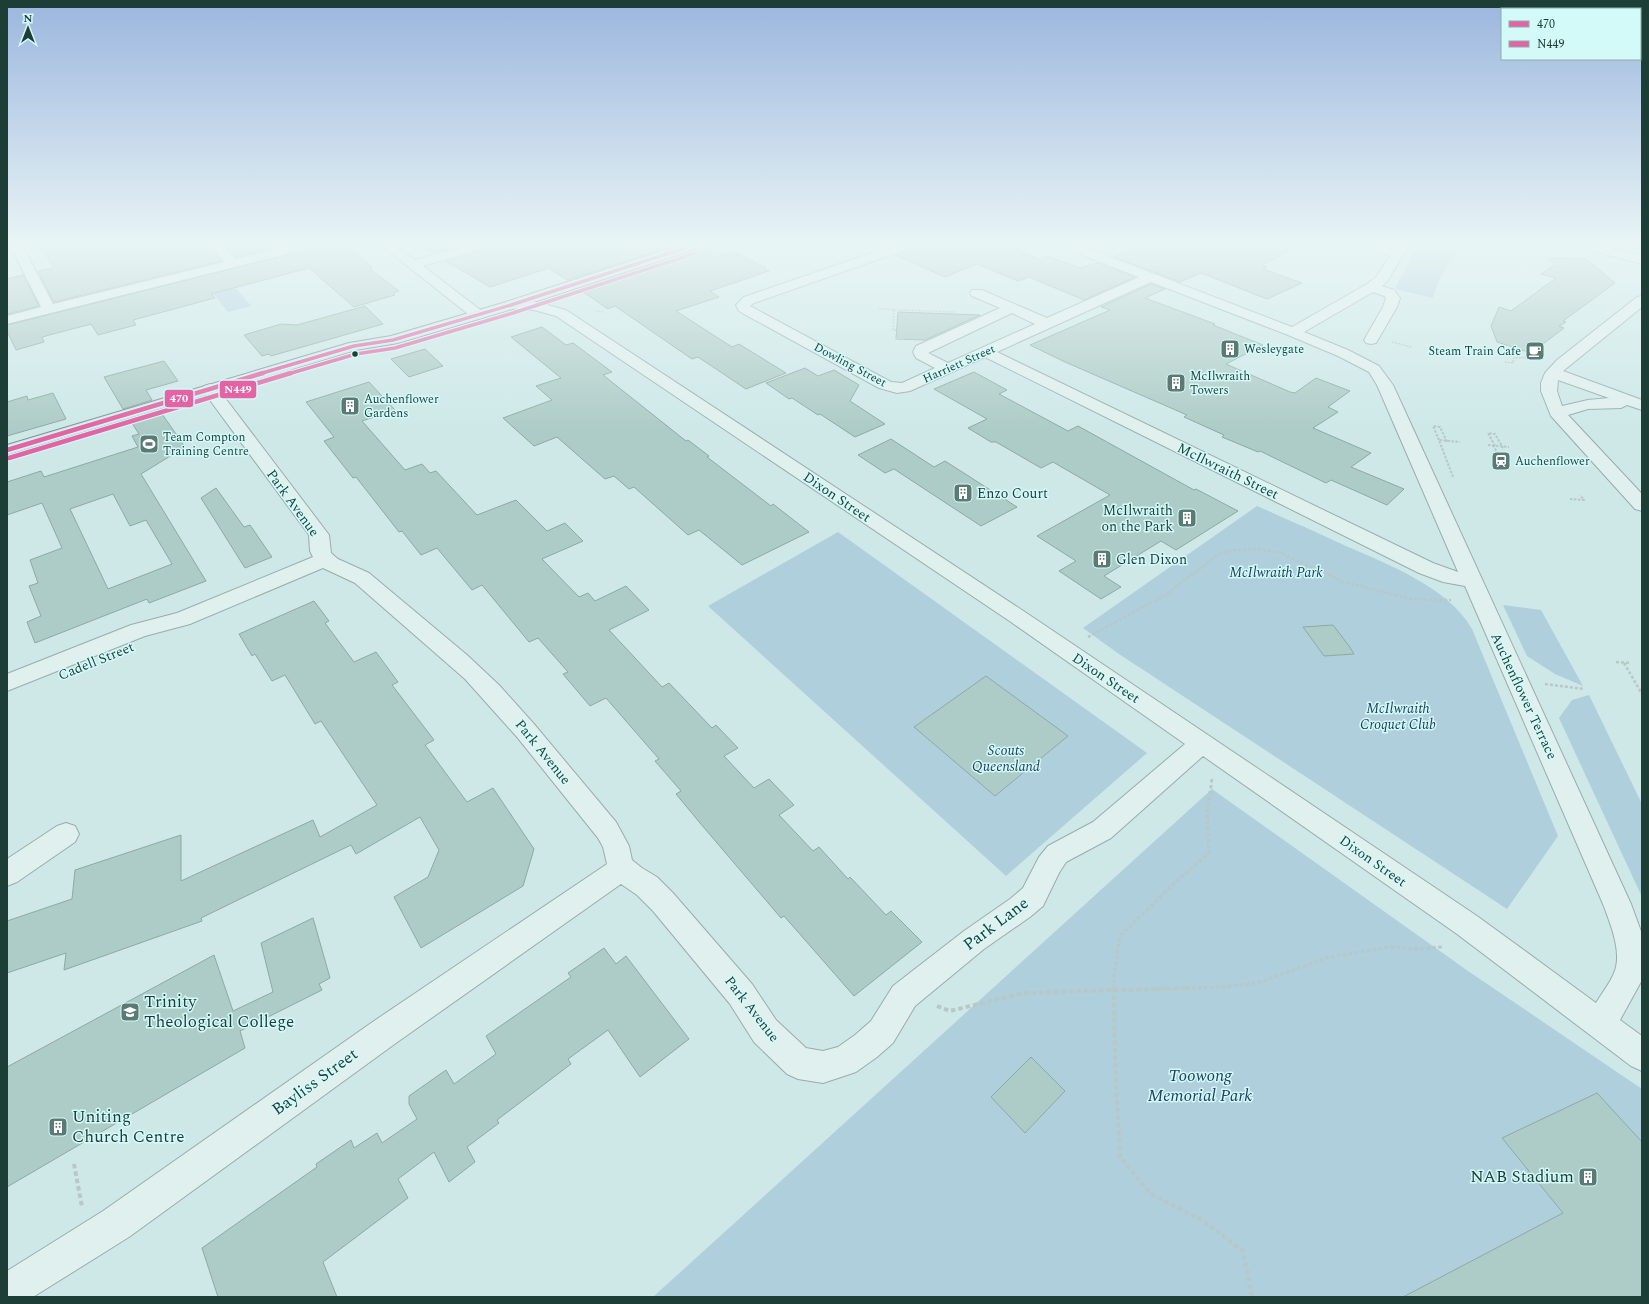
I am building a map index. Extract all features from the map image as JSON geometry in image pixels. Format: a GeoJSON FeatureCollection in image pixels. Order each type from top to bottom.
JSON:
{"type":"FeatureCollection","features":[{"type":"Feature","properties":{"kind":"main road"},"geometry":{"type":"LineString","coordinates":[[7,450],[354,346],[393,340],[484,306]]}},
{"type":"Feature","properties":{"kind":"main road"},"geometry":{"type":"LineString","coordinates":[[472,310],[504,306]]}},
{"type":"Feature","properties":{"kind":"street"},"geometry":{"type":"LineString","coordinates":[[7,320],[63,306]]}},
{"type":"Feature","properties":{"kind":"street"},"geometry":{"type":"LineString","coordinates":[[466,306],[472,310]]}},
{"type":"Feature","properties":{"kind":"street","name":"Dixon Street"},"geometry":{"type":"LineString","coordinates":[[531,306],[561,313],[1018,617],[1467,925],[1642,1055]]}},
{"type":"Feature","properties":{"kind":"street","name":"Dixon Street"},"geometry":{"type":"LineString","coordinates":[[556,306],[561,313]]}},
{"type":"Feature","properties":{"kind":"street","name":"Dowling Street"},"geometry":{"type":"LineString","coordinates":[[743,306],[744,308],[885,385],[897,388]]}},
{"type":"Feature","properties":{"kind":"street"},"geometry":{"type":"LineString","coordinates":[[1007,306],[1048,324]]}},
{"type":"Feature","properties":{"kind":"street","name":"Harriett Street"},"geometry":{"type":"LineString","coordinates":[[897,388],[911,386],[1089,306]]}},
{"type":"Feature","properties":{"kind":"street"},"geometry":{"type":"LineString","coordinates":[[1224,306],[1293,332],[1339,306]]}},
{"type":"Feature","properties":{"kind":"street"},"geometry":{"type":"LineString","coordinates":[[1371,340],[1390,306]]}},
{"type":"Feature","properties":{"kind":"street"},"geometry":{"type":"LineString","coordinates":[[1635,306],[1562,363],[1553,373],[1549,383],[1549,391],[1556,413],[1641,506]]}},
{"type":"Feature","properties":{"kind":"street"},"geometry":{"type":"LineString","coordinates":[[948,369],[922,355],[920,352],[921,349],[1012,308]]}},
{"type":"Feature","properties":{"kind":"street","name":"Auchenflower Terrace"},"geometry":{"type":"LineString","coordinates":[[1293,332],[1343,353],[1374,369],[1385,385],[1617,904],[1627,931],[1632,959],[1628,978],[1601,1025]]}},
{"type":"Feature","properties":{"kind":"street","name":"McIlwraith Street"},"geometry":{"type":"LineString","coordinates":[[986,352],[1426,568],[1450,577],[1472,581]]}},
{"type":"Feature","properties":{"kind":"street"},"geometry":{"type":"LineString","coordinates":[[1553,373],[1639,404]]}},
{"type":"Feature","properties":{"kind":"street","name":"Park Avenue"},"geometry":{"type":"LineString","coordinates":[[210,388],[319,535],[320,551],[324,560],[362,578],[478,678],[521,725],[607,830],[616,846],[618,858],[622,868],[632,877],[647,886],[663,902],[741,994],[765,1031],[798,1063],[823,1067],[845,1061],[882,1032]]}},
{"type":"Feature","properties":{"kind":"street"},"geometry":{"type":"LineString","coordinates":[[1556,413],[1590,403],[1639,404]]}},
{"type":"Feature","properties":{"kind":"street","name":"Cadell Street"},"geometry":{"type":"LineString","coordinates":[[7,698],[20,683],[144,642],[182,619],[324,560]]}},
{"type":"Feature","properties":{"kind":"street","name":"Park Lane"},"geometry":{"type":"LineString","coordinates":[[882,1032],[904,996],[974,940],[1020,908],[1033,897],[1049,865],[1057,854],[1102,830],[1202,743]]}},
{"type":"Feature","properties":{"kind":"street"},"geometry":{"type":"LineString","coordinates":[[7,874],[66,834]]}},
{"type":"Feature","properties":{"kind":"street","name":"Bayliss Street"},"geometry":{"type":"LineString","coordinates":[[7,1292],[116,1224],[379,1037],[622,868]]}},
{"type":"Feature","properties":{"kind":"path"},"geometry":{"type":"LineString","coordinates":[[879,309],[957,312]]}},
{"type":"Feature","properties":{"kind":"path"},"geometry":{"type":"LineString","coordinates":[[894,310],[892,330],[898,330]]}},
{"type":"Feature","properties":{"kind":"path"},"geometry":{"type":"LineString","coordinates":[[1505,362],[1513,363],[1514,358],[1537,357]]}},
{"type":"Feature","properties":{"kind":"path"},"geometry":{"type":"LineString","coordinates":[[1443,448],[1433,426],[1440,427],[1447,442]]}},
{"type":"Feature","properties":{"kind":"path"},"geometry":{"type":"LineString","coordinates":[[1498,454],[1488,433],[1495,434],[1503,448]]}},
{"type":"Feature","properties":{"kind":"path"},"geometry":{"type":"LineString","coordinates":[[1439,440],[1460,442]]}},
{"type":"Feature","properties":{"kind":"path"},"geometry":{"type":"LineString","coordinates":[[1488,445],[1509,447]]}},
{"type":"Feature","properties":{"kind":"path"},"geometry":{"type":"LineString","coordinates":[[1570,499],[1584,500],[1580,495]]}},
{"type":"Feature","properties":{"kind":"path"},"geometry":{"type":"LineString","coordinates":[[1086,638],[1165,596],[1219,554],[1234,550],[1258,548],[1281,553],[1341,581],[1410,599],[1450,600]]}},
{"type":"Feature","properties":{"kind":"path"},"geometry":{"type":"LineString","coordinates":[[1616,662],[1632,663]]}},
{"type":"Feature","properties":{"kind":"path"},"geometry":{"type":"LineString","coordinates":[[1624,663],[1642,694]]}},
{"type":"Feature","properties":{"kind":"path"},"geometry":{"type":"LineString","coordinates":[[1542,684],[1584,689]]}},
{"type":"Feature","properties":{"kind":"path"},"geometry":{"type":"LineString","coordinates":[[1228,761],[1213,775],[1207,814],[1209,853],[1177,881],[1120,936],[1114,976],[1115,1060],[1120,1157],[1151,1194],[1205,1222],[1243,1251],[1252,1297]]}},
{"type":"Feature","properties":{"kind":"path"},"geometry":{"type":"LineString","coordinates":[[912,990],[933,1005],[950,1011],[1023,993],[1225,987],[1260,982],[1329,957],[1391,947],[1416,949],[1443,946]]}},
{"type":"Feature","properties":{"kind":"path"},"geometry":{"type":"LineString","coordinates":[[74,1164],[83,1210]]}},
{"type":"Feature","properties":{"kind":"green space"},"geometry":{"type":"Polygon","coordinates":[[[223,306],[251,306],[228,312],[223,306]]]}},
{"type":"Feature","properties":{"kind":"green space","name":"McIlwraith Croquet Club"},"geometry":{"type":"Polygon","coordinates":[[[1257,506],[1380,561],[1416,579],[1433,589],[1448,601],[1461,614],[1472,629],[1558,836],[1507,909],[1119,654],[1083,628],[1257,506]]]}},
{"type":"Feature","properties":{"kind":"green space","name":"Scouts Queensland"},"geometry":{"type":"Polygon","coordinates":[[[838,532],[1147,753],[1006,876],[708,606],[838,532]]]}},
{"type":"Feature","properties":{"kind":"green space"},"geometry":{"type":"Polygon","coordinates":[[[1503,605],[1541,610],[1583,686],[1555,674],[1527,656],[1503,605]]]}},
{"type":"Feature","properties":{"kind":"green space"},"geometry":{"type":"Polygon","coordinates":[[[1589,695],[1642,804],[1642,897],[1559,718],[1572,700],[1589,695]]]}},
{"type":"Feature","properties":{"kind":"green space","name":"Toowong Memorial Park"},"geometry":{"type":"Polygon","coordinates":[[[1212,789],[1468,971],[1642,1089],[1642,1297],[653,1297],[1212,789]]]}},
{"type":"Feature","properties":{"kind":"building"},"geometry":{"type":"Polygon","coordinates":[[[7,306],[39,306],[7,314],[7,306]]]}},
{"type":"Feature","properties":{"kind":"building"},"geometry":{"type":"Polygon","coordinates":[[[84,306],[186,306],[133,320],[136,325],[98,335],[91,324],[42,337],[44,342],[16,350],[7,331],[7,325],[84,306]]]}},
{"type":"Feature","properties":{"kind":"building"},"geometry":{"type":"Polygon","coordinates":[[[365,306],[383,324],[271,356],[269,354],[262,356],[244,335],[281,324],[297,325],[365,306]]]}},
{"type":"Feature","properties":{"kind":"building"},"geometry":{"type":"Polygon","coordinates":[[[603,306],[692,306],[676,311],[732,347],[739,344],[786,373],[746,389],[698,357],[692,359],[615,306],[608,309],[603,306]]]}},
{"type":"Feature","properties":{"kind":"building"},"geometry":{"type":"Polygon","coordinates":[[[1166,306],[1215,324],[1213,325],[1263,345],[1226,364],[1290,392],[1295,393],[1316,378],[1350,391],[1328,407],[1338,412],[1313,428],[1371,453],[1351,467],[1404,489],[1387,505],[1331,480],[1326,483],[1260,451],[1258,452],[1222,437],[1224,435],[1184,417],[1187,415],[1065,362],[1030,345],[1110,310],[1101,307],[1166,306]]]}},
{"type":"Feature","properties":{"kind":"building"},"geometry":{"type":"Polygon","coordinates":[[[1518,306],[1584,306],[1563,321],[1566,322],[1559,326],[1564,328],[1531,353],[1497,342],[1491,326],[1499,307],[1511,311],[1518,306]]]}},
{"type":"Feature","properties":{"kind":"building"},"geometry":{"type":"Polygon","coordinates":[[[898,312],[980,315],[925,340],[896,339],[898,312]]]}},
{"type":"Feature","properties":{"kind":"building"},"geometry":{"type":"Polygon","coordinates":[[[542,327],[566,345],[573,343],[612,372],[603,375],[686,441],[688,440],[709,456],[707,457],[771,506],[773,504],[809,532],[742,565],[699,530],[688,535],[634,487],[629,489],[614,476],[605,479],[557,437],[534,446],[503,418],[552,400],[536,386],[561,378],[511,337],[542,327]]]}},
{"type":"Feature","properties":{"kind":"building"},"geometry":{"type":"Polygon","coordinates":[[[425,349],[443,366],[409,377],[391,359],[425,349]]]}},
{"type":"Feature","properties":{"kind":"building"},"geometry":{"type":"Polygon","coordinates":[[[164,361],[178,381],[146,390],[152,400],[123,409],[104,377],[164,361]]]}},
{"type":"Feature","properties":{"kind":"building"},"geometry":{"type":"Polygon","coordinates":[[[805,368],[818,376],[834,370],[859,385],[850,401],[885,424],[855,437],[820,414],[818,415],[792,398],[789,399],[766,383],[805,368]]]}},
{"type":"Feature","properties":{"kind":"building"},"geometry":{"type":"Polygon","coordinates":[[[974,372],[1007,390],[999,394],[1068,431],[1078,426],[1194,490],[1196,489],[1238,511],[1176,550],[1161,541],[1104,576],[1121,587],[1101,599],[1059,571],[1076,561],[1037,536],[1110,495],[1053,462],[1041,468],[996,442],[991,442],[968,428],[987,419],[934,389],[974,372]]]}},
{"type":"Feature","properties":{"kind":"building"},"geometry":{"type":"Polygon","coordinates":[[[369,382],[395,410],[362,421],[405,470],[422,464],[430,473],[436,471],[477,515],[516,500],[547,531],[565,523],[583,541],[542,559],[579,597],[588,593],[595,601],[626,586],[649,610],[609,630],[662,687],[669,683],[712,728],[716,725],[738,748],[724,756],[754,788],[769,779],[794,805],[779,815],[813,851],[819,847],[848,879],[850,877],[886,915],[891,911],[922,942],[854,996],[784,916],[781,918],[700,823],[676,794],[681,791],[655,761],[659,759],[606,698],[590,706],[563,674],[568,672],[538,638],[529,642],[482,585],[472,590],[437,548],[421,555],[402,531],[399,532],[356,477],[353,478],[324,441],[334,437],[306,402],[369,382]]]}},
{"type":"Feature","properties":{"kind":"building"},"geometry":{"type":"Polygon","coordinates":[[[53,393],[66,419],[7,436],[7,402],[27,396],[28,400],[53,393]]]}},
{"type":"Feature","properties":{"kind":"building"},"geometry":{"type":"Polygon","coordinates":[[[160,411],[185,447],[141,474],[206,581],[149,603],[147,599],[35,643],[27,622],[41,616],[29,586],[38,583],[30,560],[62,548],[42,503],[7,515],[7,482],[41,471],[44,477],[138,447],[132,436],[139,434],[130,420],[160,411]],[[113,494],[70,509],[108,589],[172,564],[146,520],[130,526],[113,494]]]}},
{"type":"Feature","properties":{"kind":"building","name":"Enzo Court"},"geometry":{"type":"Polygon","coordinates":[[[891,439],[934,467],[945,461],[1017,507],[981,526],[894,469],[885,473],[858,455],[891,439]]]}},
{"type":"Feature","properties":{"kind":"building"},"geometry":{"type":"Polygon","coordinates":[[[216,488],[244,527],[250,525],[272,557],[245,568],[201,498],[216,488]]]}},
{"type":"Feature","properties":{"kind":"building"},"geometry":{"type":"Polygon","coordinates":[[[314,601],[329,621],[325,623],[354,662],[376,652],[398,682],[392,685],[434,740],[425,745],[467,802],[493,788],[534,849],[523,886],[421,948],[394,897],[428,877],[439,850],[420,817],[356,854],[351,845],[201,918],[202,921],[64,970],[66,953],[7,973],[7,921],[72,899],[75,870],[181,835],[181,881],[313,820],[320,837],[377,805],[321,721],[315,724],[285,675],[272,681],[255,654],[252,656],[239,634],[314,601]]]}},
{"type":"Feature","properties":{"kind":"building"},"geometry":{"type":"Polygon","coordinates":[[[1333,625],[1354,654],[1324,656],[1303,627],[1333,625]]]}},
{"type":"Feature","properties":{"kind":"building"},"geometry":{"type":"Polygon","coordinates":[[[986,676],[1068,736],[995,796],[914,727],[986,676]]]}},
{"type":"Feature","properties":{"kind":"building","name":"Uniting Church Centre"},"geometry":{"type":"Polygon","coordinates":[[[313,918],[330,978],[319,984],[322,990],[240,1031],[245,1048],[7,1187],[7,1067],[214,955],[233,1011],[273,992],[261,943],[313,918]]]}},
{"type":"Feature","properties":{"kind":"building"},"geometry":{"type":"Polygon","coordinates":[[[604,948],[616,964],[626,956],[689,1039],[640,1077],[608,1030],[568,1059],[571,1064],[497,1120],[499,1123],[467,1147],[475,1162],[449,1182],[434,1152],[398,1179],[408,1198],[323,1262],[337,1297],[218,1297],[202,1248],[317,1167],[316,1164],[351,1140],[354,1148],[377,1133],[382,1143],[417,1119],[409,1104],[409,1096],[446,1070],[454,1084],[496,1054],[486,1036],[571,977],[568,973],[604,948]]]}},
{"type":"Feature","properties":{"kind":"building"},"geometry":{"type":"Polygon","coordinates":[[[1031,1057],[1065,1091],[1025,1133],[991,1097],[1031,1057]]]}},
{"type":"Feature","properties":{"kind":"building","name":"NAB Stadium"},"geometry":{"type":"Polygon","coordinates":[[[1597,1093],[1642,1142],[1642,1297],[1403,1297],[1563,1213],[1502,1138],[1597,1093]]]}},
{"type":"Feature","properties":{"kind":"transit line","name":"470"},"geometry":{"type":"LineString","coordinates":[[7,450],[354,346],[393,340],[508,306]]}},
{"type":"Feature","properties":{"kind":"transit line","name":"N449"},"geometry":{"type":"LineString","coordinates":[[9,458],[356,354],[395,348],[535,306]]}},
{"type":"Feature","properties":{"kind":"place","name":"Wesleygate"},"geometry":{"type":"Point","coordinates":[1230,349]}},
{"type":"Feature","properties":{"kind":"place","name":"Steam Train Cafe"},"geometry":{"type":"Point","coordinates":[1535,351]}},
{"type":"Feature","properties":{"kind":"place","name":"McIlwraith Towers"},"geometry":{"type":"Point","coordinates":[1176,383]}},
{"type":"Feature","properties":{"kind":"place","name":"Auchenflower Gardens"},"geometry":{"type":"Point","coordinates":[350,406]}},
{"type":"Feature","properties":{"kind":"place","name":"Team Compton Training Centre"},"geometry":{"type":"Point","coordinates":[149,444]}},
{"type":"Feature","properties":{"kind":"place","name":"Auchenflower"},"geometry":{"type":"Point","coordinates":[1501,461]}},
{"type":"Feature","properties":{"kind":"place","name":"Enzo Court"},"geometry":{"type":"Point","coordinates":[963,493]}},
{"type":"Feature","properties":{"kind":"place","name":"McIlwraith on the Park"},"geometry":{"type":"Point","coordinates":[1187,518]}},
{"type":"Feature","properties":{"kind":"place","name":"Glen Dixon"},"geometry":{"type":"Point","coordinates":[1102,559]}},
{"type":"Feature","properties":{"kind":"place","name":"Trinity Theological College"},"geometry":{"type":"Point","coordinates":[130,1012]}},
{"type":"Feature","properties":{"kind":"place","name":"Uniting Church Centre"},"geometry":{"type":"Point","coordinates":[58,1127]}},
{"type":"Feature","properties":{"kind":"place","name":"NAB Stadium"},"geometry":{"type":"Point","coordinates":[1588,1177]}},
{"type":"Feature","properties":{"kind":"park label","name":"McIlwraith Park"},"geometry":{"type":"Point","coordinates":[1276,572]}}]}
